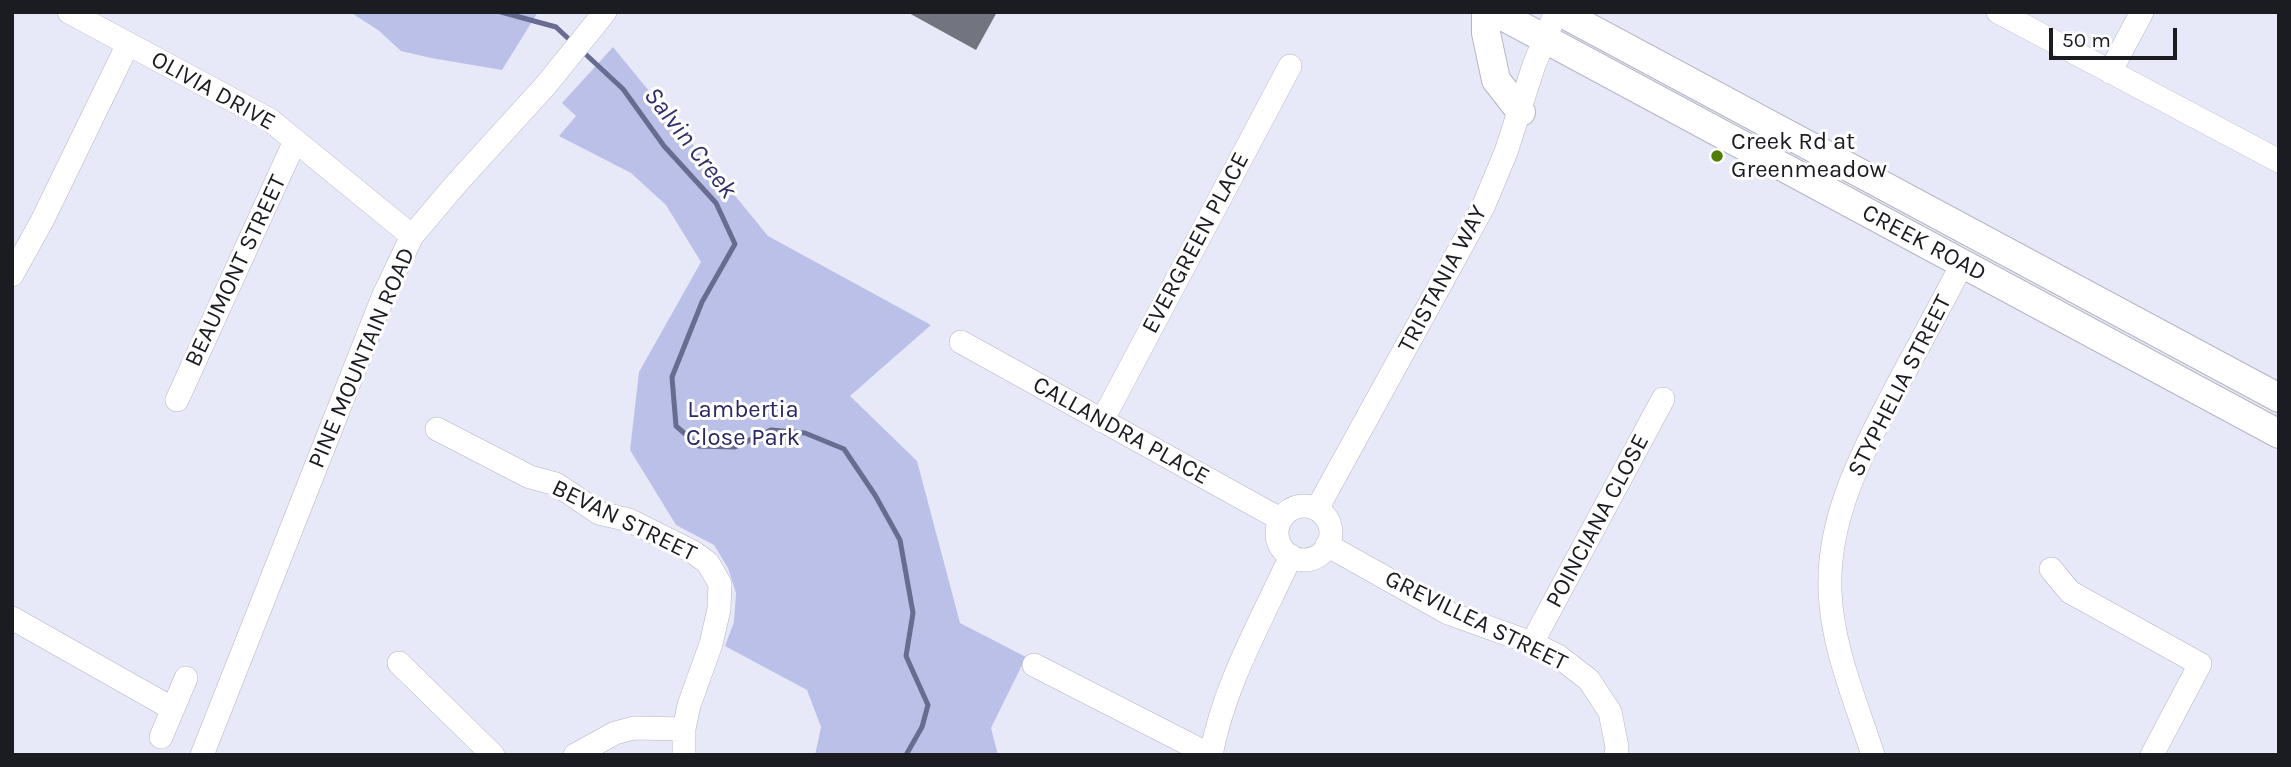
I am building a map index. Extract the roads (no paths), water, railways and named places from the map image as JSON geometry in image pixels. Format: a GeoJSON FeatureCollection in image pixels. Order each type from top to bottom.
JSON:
{"type":"FeatureCollection","features":[{"type":"Feature","properties":{"kind":"main road"},"geometry":{"type":"LineString","coordinates":[[1486,12],[1486,33],[1496,80],[1521,112]]}},
{"type":"Feature","properties":{"kind":"main road","name":"CREEK ROAD"},"geometry":{"type":"LineString","coordinates":[[1495,12],[2279,434]]}},
{"type":"Feature","properties":{"kind":"main road","name":"CREEK ROAD"},"geometry":{"type":"LineString","coordinates":[[1558,12],[2279,398]]}},
{"type":"Feature","properties":{"kind":"street","name":"OLIVIA DRIVE"},"geometry":{"type":"LineString","coordinates":[[69,12],[270,120],[412,236]]}},
{"type":"Feature","properties":{"kind":"street","name":"PINE MOUNTAIN ROAD"},"geometry":{"type":"LineString","coordinates":[[202,755],[383,297],[412,236],[546,85],[605,12]]}},
{"type":"Feature","properties":{"kind":"street","name":"TRISTANIA WAY"},"geometry":{"type":"LineString","coordinates":[[1317,509],[1483,207],[1521,112],[1545,39],[1558,12]]}},
{"type":"Feature","properties":{"kind":"street"},"geometry":{"type":"LineString","coordinates":[[1998,12],[2279,161]]}},
{"type":"Feature","properties":{"kind":"street"},"geometry":{"type":"LineString","coordinates":[[2110,72],[2142,12]]}},
{"type":"Feature","properties":{"kind":"street"},"geometry":{"type":"LineString","coordinates":[[12,275],[42,221],[128,44]]}},
{"type":"Feature","properties":{"kind":"street","name":"EVERGREEN PLACE"},"geometry":{"type":"LineString","coordinates":[[1102,421],[1290,66]]}},
{"type":"Feature","properties":{"kind":"street","name":"BEAUMONT STREET"},"geometry":{"type":"LineString","coordinates":[[177,400],[295,141]]}},
{"type":"Feature","properties":{"kind":"street","name":"STYPHELIA STREET"},"geometry":{"type":"LineString","coordinates":[[1873,755],[1837,643],[1830,592],[1831,555],[1843,501],[1859,458],[1962,264]]}},
{"type":"Feature","properties":{"kind":"street","name":"CALLANDRA PLACE"},"geometry":{"type":"LineString","coordinates":[[961,342],[1280,519]]}},
{"type":"Feature","properties":{"kind":"street","name":"POINCIANA CLOSE"},"geometry":{"type":"LineString","coordinates":[[1532,643],[1663,399]]}},
{"type":"Feature","properties":{"kind":"street","name":"BEVAN STREET"},"geometry":{"type":"LineString","coordinates":[[437,429],[530,477],[556,484],[599,513],[629,520],[693,552],[708,564],[720,584],[719,609],[684,729],[684,755]]}},
{"type":"Feature","properties":{"kind":"street"},"geometry":{"type":"LineString","coordinates":[[1297,507],[1317,509],[1329,525],[1327,545],[1321,553],[1312,558],[1291,556],[1283,550],[1278,540],[1280,519],[1287,511],[1297,507]]}},
{"type":"Feature","properties":{"kind":"street","name":"GREVILLEA STREET"},"geometry":{"type":"LineString","coordinates":[[1327,545],[1448,613],[1532,643],[1558,656],[1589,680],[1610,712],[1616,755]]}},
{"type":"Feature","properties":{"kind":"street"},"geometry":{"type":"LineString","coordinates":[[1034,665],[1210,755],[1217,721],[1232,682],[1291,556]]}},
{"type":"Feature","properties":{"kind":"street"},"geometry":{"type":"LineString","coordinates":[[2051,569],[2070,592],[2200,664],[2152,755]]}},
{"type":"Feature","properties":{"kind":"street"},"geometry":{"type":"LineString","coordinates":[[12,618],[173,709]]}},
{"type":"Feature","properties":{"kind":"street"},"geometry":{"type":"LineString","coordinates":[[399,663],[493,755]]}},
{"type":"Feature","properties":{"kind":"street"},"geometry":{"type":"LineString","coordinates":[[161,737],[186,678]]}},
{"type":"Feature","properties":{"kind":"street"},"geometry":{"type":"LineString","coordinates":[[575,755],[615,733],[634,727],[684,729]]}},
{"type":"Feature","properties":{"kind":"waterway","name":"Salvin Creek"},"geometry":{"type":"LineString","coordinates":[[501,12],[556,27],[573,43]]}},
{"type":"Feature","properties":{"kind":"waterway","name":"Salvin Creek"},"geometry":{"type":"LineString","coordinates":[[580,49],[623,89],[664,146],[716,203],[735,244],[702,302],[672,377],[676,426],[699,446],[735,447],[771,430],[805,433],[844,449],[875,495],[900,540],[913,613],[906,656],[928,705],[922,727],[906,755]]}},
{"type":"Feature","properties":{"kind":"place","name":"Creek Rd at Greenmeadow"},"geometry":{"type":"Point","coordinates":[1717,156]}},
{"type":"Feature","properties":{"kind":"park label","name":"Lambertia Close Park"},"geometry":{"type":"Point","coordinates":[743,424]}}]}
